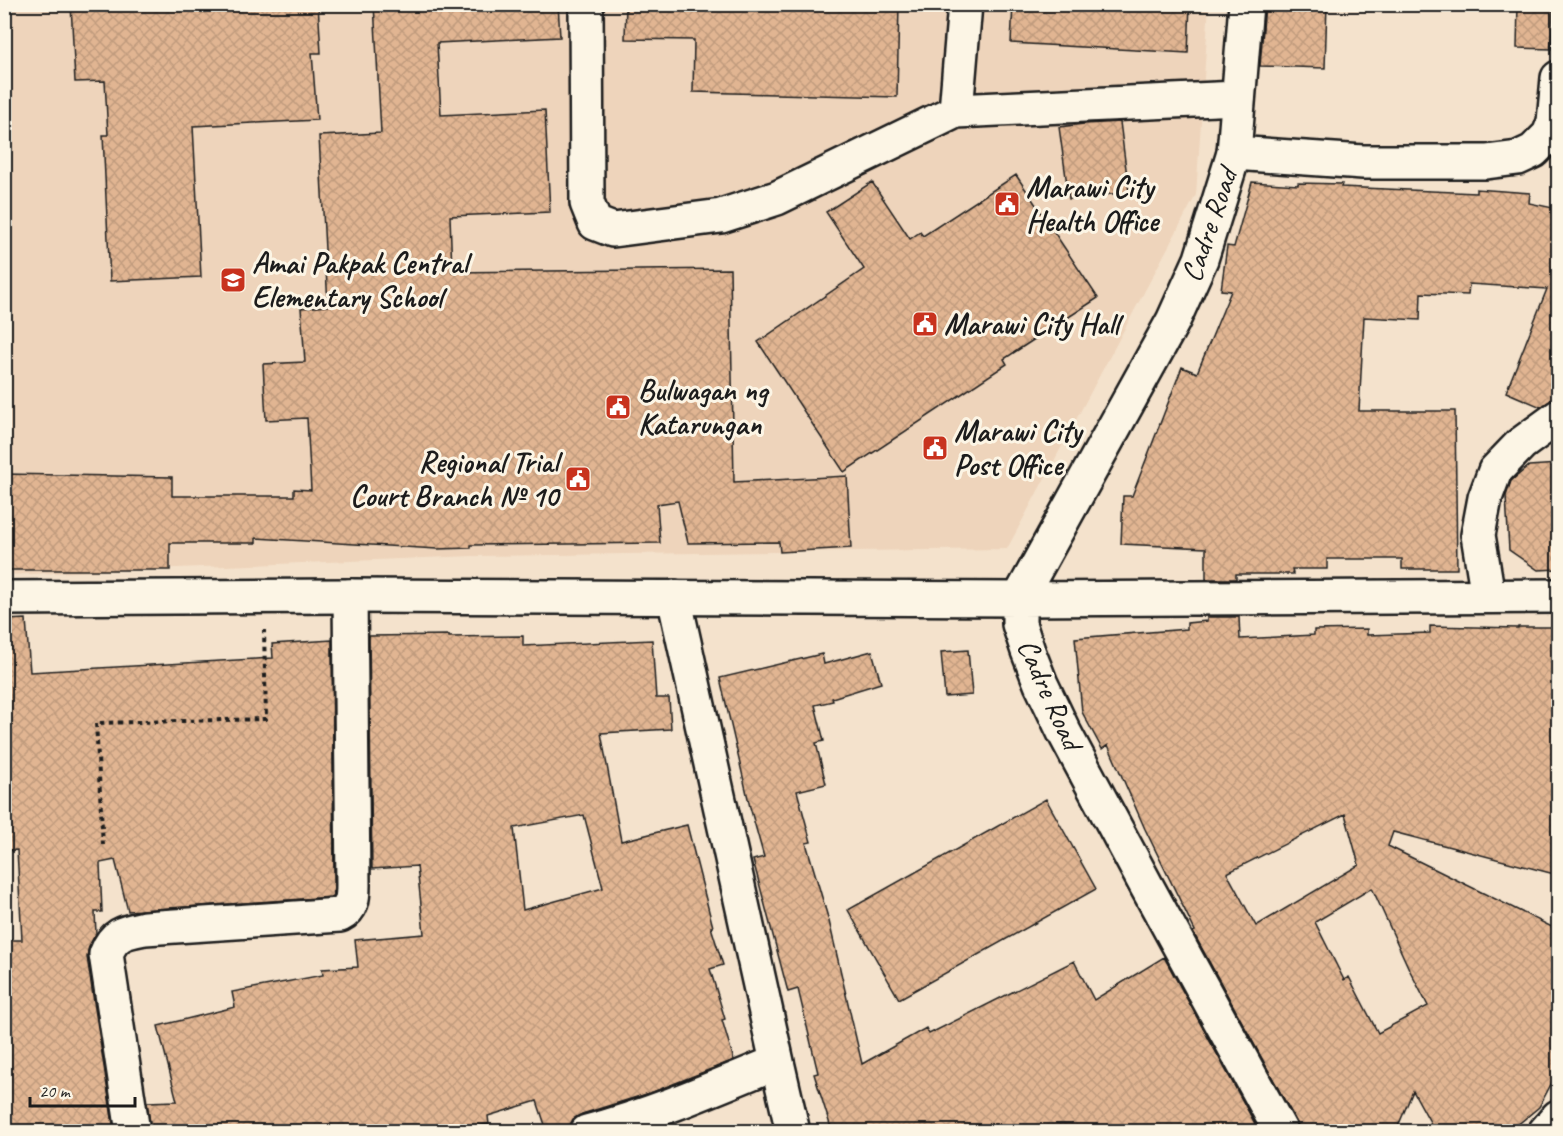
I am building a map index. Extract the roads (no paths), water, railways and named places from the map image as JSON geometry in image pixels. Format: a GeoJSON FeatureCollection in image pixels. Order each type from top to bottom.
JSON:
{"type":"FeatureCollection","features":[{"type":"Feature","properties":{"kind":"main road"},"geometry":{"type":"LineString","coordinates":[[586,4],[587,203],[595,223],[613,230],[721,216],[777,198],[956,111],[1238,98]]}},
{"type":"Feature","properties":{"kind":"main road"},"geometry":{"type":"LineString","coordinates":[[956,111],[965,4]]}},
{"type":"Feature","properties":{"kind":"main road","name":"Cadre Road"},"geometry":{"type":"LineString","coordinates":[[1246,4],[1234,153],[1201,259],[1173,321],[1018,599],[1019,624],[1028,651],[1064,732],[1281,1131]]}},
{"type":"Feature","properties":{"kind":"main road"},"geometry":{"type":"LineString","coordinates":[[1234,153],[1363,162],[1486,162],[1518,158],[1533,151],[1549,135],[1554,122],[1558,78]]}},
{"type":"Feature","properties":{"kind":"main road"},"geometry":{"type":"LineString","coordinates":[[1488,596],[1479,536],[1485,498],[1495,471],[1521,444],[1558,417]]}},
{"type":"Feature","properties":{"kind":"main road"},"geometry":{"type":"LineString","coordinates":[[133,1131],[106,954],[116,937],[123,932],[145,928],[340,915],[350,906],[353,885],[350,596]]}},
{"type":"Feature","properties":{"kind":"main road"},"geometry":{"type":"LineString","coordinates":[[4,597],[1018,599],[1558,596]]}},
{"type":"Feature","properties":{"kind":"main road"},"geometry":{"type":"LineString","coordinates":[[674,597],[794,1131]]}},
{"type":"Feature","properties":{"kind":"main road"},"geometry":{"type":"LineString","coordinates":[[587,1131],[620,1123],[689,1098],[777,1062]]}},
{"type":"Feature","properties":{"kind":"main road"},"geometry":{"type":"LineString","coordinates":[[1545,1131],[1558,1117]]}},
{"type":"Feature","properties":{"kind":"place","name":"Marawi City Health Office"},"geometry":{"type":"Point","coordinates":[1007,204]}},
{"type":"Feature","properties":{"kind":"place","name":"Amai Pakpak Central Elementary School"},"geometry":{"type":"Point","coordinates":[233,280]}},
{"type":"Feature","properties":{"kind":"place","name":"Marawi City Hall"},"geometry":{"type":"Point","coordinates":[925,324]}},
{"type":"Feature","properties":{"kind":"place","name":"Bulwagan ng Katarungan"},"geometry":{"type":"Point","coordinates":[618,407]}},
{"type":"Feature","properties":{"kind":"place","name":"Marawi City Post Office"},"geometry":{"type":"Point","coordinates":[935,448]}},
{"type":"Feature","properties":{"kind":"place","name":"Regional Trial Court Branch № 10"},"geometry":{"type":"Point","coordinates":[578,479]}}]}
